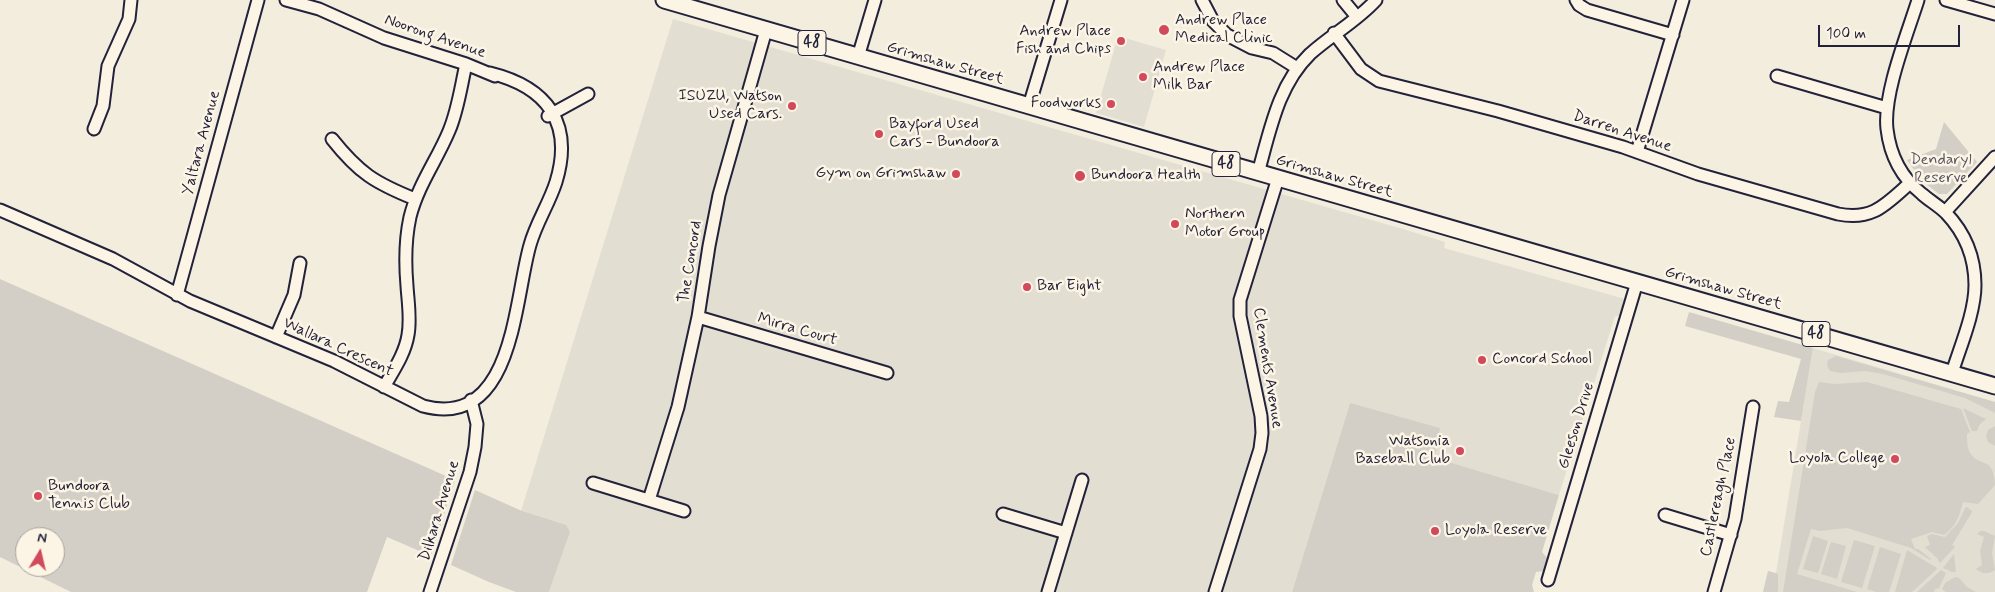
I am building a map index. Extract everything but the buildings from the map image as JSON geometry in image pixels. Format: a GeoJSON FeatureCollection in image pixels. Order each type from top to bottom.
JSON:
{"type":"FeatureCollection","features":[{"type":"Feature","properties":{"kind":"main road","name":"Grimshaw Street"},"geometry":{"type":"LineString","coordinates":[[664,0],[1995,386]]}},
{"type":"Feature","properties":{"kind":"street"},"geometry":{"type":"LineString","coordinates":[[94,129],[102,106],[108,66],[129,19],[131,0]]}},
{"type":"Feature","properties":{"kind":"street","name":"Yaltara Avenue"},"geometry":{"type":"LineString","coordinates":[[177,295],[258,0]]}},
{"type":"Feature","properties":{"kind":"street","name":"Noorong Avenue"},"geometry":{"type":"LineString","coordinates":[[286,0],[316,4],[384,38],[490,73],[527,92],[551,114]]}},
{"type":"Feature","properties":{"kind":"street"},"geometry":{"type":"LineString","coordinates":[[858,57],[875,0]]}},
{"type":"Feature","properties":{"kind":"street"},"geometry":{"type":"LineString","coordinates":[[1029,106],[1061,0]]}},
{"type":"Feature","properties":{"kind":"street"},"geometry":{"type":"LineString","coordinates":[[1202,0],[1213,21],[1227,35],[1252,48],[1273,53],[1297,68]]}},
{"type":"Feature","properties":{"kind":"street"},"geometry":{"type":"LineString","coordinates":[[1343,0],[1357,17]]}},
{"type":"Feature","properties":{"kind":"street"},"geometry":{"type":"LineString","coordinates":[[1258,173],[1280,100],[1297,68],[1334,33],[1357,17],[1376,0]]}},
{"type":"Feature","properties":{"kind":"street"},"geometry":{"type":"LineString","coordinates":[[1576,0],[1579,5],[1587,10],[1672,35]]}},
{"type":"Feature","properties":{"kind":"street"},"geometry":{"type":"LineString","coordinates":[[1637,152],[1683,0]]}},
{"type":"Feature","properties":{"kind":"street"},"geometry":{"type":"LineString","coordinates":[[1918,0],[1892,85],[1886,122],[1889,143],[1901,170],[1910,183],[1945,212],[1956,225],[1968,245],[1974,266],[1975,282],[1971,309],[1952,373]]}},
{"type":"Feature","properties":{"kind":"street"},"geometry":{"type":"LineString","coordinates":[[1946,0],[1995,14]]}},
{"type":"Feature","properties":{"kind":"street","name":"The Concord"},"geometry":{"type":"LineString","coordinates":[[649,500],[678,407],[698,318],[719,195],[766,30]]}},
{"type":"Feature","properties":{"kind":"street","name":"Darren Avenue"},"geometry":{"type":"LineString","coordinates":[[1334,33],[1362,69],[1379,81],[1498,111],[1637,152],[1698,174],[1848,216],[1863,216],[1871,213],[1884,205],[1910,183]]}},
{"type":"Feature","properties":{"kind":"street"},"geometry":{"type":"LineString","coordinates":[[384,387],[403,353],[408,336],[406,242],[415,199],[453,120],[466,64]]}},
{"type":"Feature","properties":{"kind":"street"},"geometry":{"type":"LineString","coordinates":[[1778,76],[1887,108]]}},
{"type":"Feature","properties":{"kind":"street"},"geometry":{"type":"LineString","coordinates":[[468,402],[485,390],[491,382],[509,344],[518,310],[528,250],[545,205],[556,157],[556,137],[551,114],[588,94]]}},
{"type":"Feature","properties":{"kind":"street"},"geometry":{"type":"LineString","coordinates":[[332,139],[347,158],[368,177],[385,187],[415,199]]}},
{"type":"Feature","properties":{"kind":"street"},"geometry":{"type":"LineString","coordinates":[[1945,212],[1995,157]]}},
{"type":"Feature","properties":{"kind":"street","name":"Clements Avenue"},"geometry":{"type":"LineString","coordinates":[[1215,592],[1260,449],[1262,433],[1261,416],[1240,316],[1240,300],[1278,178]]}},
{"type":"Feature","properties":{"kind":"street","name":"Wallara Crescent"},"geometry":{"type":"LineString","coordinates":[[0,210],[125,264],[177,295],[334,361],[418,404],[431,408],[448,408],[468,402]]}},
{"type":"Feature","properties":{"kind":"street"},"geometry":{"type":"LineString","coordinates":[[276,337],[294,295],[300,263]]}},
{"type":"Feature","properties":{"kind":"street","name":"Gleeson Drive"},"geometry":{"type":"LineString","coordinates":[[1548,580],[1637,282]]}},
{"type":"Feature","properties":{"kind":"street","name":"Mirra Court"},"geometry":{"type":"LineString","coordinates":[[698,318],[887,373]]}},
{"type":"Feature","properties":{"kind":"street","name":"Dilkara Avenue"},"geometry":{"type":"LineString","coordinates":[[430,592],[470,472],[476,438],[468,402]]}},
{"type":"Feature","properties":{"kind":"street","name":"Castlereagh Place"},"geometry":{"type":"LineString","coordinates":[[1714,592],[1731,535],[1753,407]]}},
{"type":"Feature","properties":{"kind":"street"},"geometry":{"type":"LineString","coordinates":[[1048,592],[1082,480]]}},
{"type":"Feature","properties":{"kind":"street"},"geometry":{"type":"LineString","coordinates":[[593,484],[684,511]]}},
{"type":"Feature","properties":{"kind":"street"},"geometry":{"type":"LineString","coordinates":[[1003,514],[1066,534]]}},
{"type":"Feature","properties":{"kind":"street"},"geometry":{"type":"LineString","coordinates":[[1665,514],[1731,535]]}},
{"type":"Feature","properties":{"kind":"shaded area"},"geometry":{"type":"Polygon","coordinates":[[[673,19],[1403,229],[1445,242],[1444,248],[1625,299],[1620,316],[1615,316],[1559,495],[1434,458],[1350,403],[1292,592],[549,592],[570,532],[521,511],[673,19]]]}},
{"type":"Feature","properties":{"kind":"shaded area"},"geometry":{"type":"Polygon","coordinates":[[[1118,36],[1166,50],[1144,127],[1096,113],[1118,36]]]}},
{"type":"Feature","properties":{"kind":"shaded area","name":"Loyola College"},"geometry":{"type":"Polygon","coordinates":[[[1813,348],[1995,402],[1995,592],[1763,592],[1768,571],[1776,573],[1813,348]]]}},
{"type":"Feature","properties":{"kind":"green space","name":"Dendaryl Reserve"},"geometry":{"type":"Polygon","coordinates":[[[1944,122],[1977,162],[1947,194],[1939,194],[1922,181],[1907,160],[1936,149],[1944,122]]]}},
{"type":"Feature","properties":{"kind":"green space"},"geometry":{"type":"Polygon","coordinates":[[[0,279],[455,480],[431,556],[387,537],[367,592],[71,592],[41,577],[65,577],[65,527],[15,527],[15,564],[0,557],[0,279]]]}},
{"type":"Feature","properties":{"kind":"green space"},"geometry":{"type":"Polygon","coordinates":[[[1689,312],[1813,348],[1801,421],[1774,417],[1778,401],[1789,402],[1801,359],[1685,326],[1689,312]]]}},
{"type":"Feature","properties":{"kind":"green space"},"geometry":{"type":"Polygon","coordinates":[[[1836,356],[1995,402],[1995,413],[1965,398],[1883,374],[1865,371],[1840,373],[1830,371],[1827,365],[1828,360],[1836,356]]]}},
{"type":"Feature","properties":{"kind":"green space"},"geometry":{"type":"Polygon","coordinates":[[[1819,382],[1834,384],[1867,382],[1961,409],[1970,432],[1967,434],[1969,451],[1977,460],[1989,465],[1994,475],[1995,485],[1978,504],[1963,502],[1957,520],[1944,535],[1932,532],[1911,539],[1915,549],[1918,549],[1930,560],[1911,548],[1847,528],[1820,531],[1811,529],[1797,574],[1857,592],[1783,592],[1815,392],[1819,382]]]}},
{"type":"Feature","properties":{"kind":"green space","name":"Loyola Reserve"},"geometry":{"type":"Polygon","coordinates":[[[1350,403],[1440,428],[1435,458],[1559,495],[1542,552],[1549,560],[1545,571],[1536,572],[1532,585],[1534,592],[1292,592],[1350,403]]]}},
{"type":"Feature","properties":{"kind":"green space"},"geometry":{"type":"Polygon","coordinates":[[[1963,408],[1986,419],[1980,424],[1977,431],[1972,431],[1963,408]]]}},
{"type":"Feature","properties":{"kind":"green space"},"geometry":{"type":"Polygon","coordinates":[[[1995,426],[1995,446],[1988,442],[1986,436],[1988,430],[1995,426]]]}},
{"type":"Feature","properties":{"kind":"green space"},"geometry":{"type":"Polygon","coordinates":[[[475,490],[522,511],[566,525],[570,532],[549,592],[516,592],[451,565],[475,490]]]}},
{"type":"Feature","properties":{"kind":"green space"},"geometry":{"type":"Polygon","coordinates":[[[1967,507],[1972,511],[1971,514],[1952,545],[1955,547],[1940,563],[1925,547],[1930,545],[1927,536],[1932,534],[1945,537],[1958,523],[1967,507]]]}},
{"type":"Feature","properties":{"kind":"green space"},"geometry":{"type":"Polygon","coordinates":[[[1980,531],[1995,536],[1992,553],[1995,570],[1992,572],[1983,573],[1976,569],[1982,565],[1980,551],[1984,537],[1977,534],[1980,531]]]}},
{"type":"Feature","properties":{"kind":"green space"},"geometry":{"type":"Polygon","coordinates":[[[1813,536],[1828,541],[1818,573],[1803,569],[1813,536]]]}},
{"type":"Feature","properties":{"kind":"green space"},"geometry":{"type":"Polygon","coordinates":[[[1854,540],[1875,546],[1862,588],[1841,582],[1854,540]]]}},
{"type":"Feature","properties":{"kind":"green space"},"geometry":{"type":"Polygon","coordinates":[[[1831,542],[1846,546],[1837,579],[1821,574],[1831,542]]]}},
{"type":"Feature","properties":{"kind":"green space"},"geometry":{"type":"Polygon","coordinates":[[[1880,547],[1901,554],[1889,592],[1876,592],[1867,589],[1880,547]]]}},
{"type":"Feature","properties":{"kind":"green space"},"geometry":{"type":"Polygon","coordinates":[[[1907,550],[1937,568],[1912,592],[1895,592],[1907,550]]]}},
{"type":"Feature","properties":{"kind":"green space"},"geometry":{"type":"Polygon","coordinates":[[[1954,554],[1956,572],[1952,572],[1943,568],[1954,554]]]}},
{"type":"Feature","properties":{"kind":"green space"},"geometry":{"type":"Polygon","coordinates":[[[1941,570],[1946,573],[1939,588],[1935,589],[1934,592],[1917,592],[1941,570]]]}},
{"type":"Feature","properties":{"kind":"green space"},"geometry":{"type":"Polygon","coordinates":[[[1768,571],[1778,574],[1778,592],[1763,592],[1768,571]]]}},
{"type":"Feature","properties":{"kind":"green space"},"geometry":{"type":"Polygon","coordinates":[[[1955,577],[1959,578],[1967,587],[1976,592],[1946,592],[1942,589],[1945,583],[1955,577]]]}},
{"type":"Feature","properties":{"kind":"place","name":"Andrew Place Medical Clinic"},"geometry":{"type":"Point","coordinates":[1164,30]}},
{"type":"Feature","properties":{"kind":"place","name":"Andrew Place Fish and Chips"},"geometry":{"type":"Point","coordinates":[1121,41]}},
{"type":"Feature","properties":{"kind":"place","name":"Andrew Place Milk Bar"},"geometry":{"type":"Point","coordinates":[1143,77]}},
{"type":"Feature","properties":{"kind":"place","name":"Foodworks"},"geometry":{"type":"Point","coordinates":[1111,104]}},
{"type":"Feature","properties":{"kind":"place","name":"ISUZU, Watson Used Cars."},"geometry":{"type":"Point","coordinates":[792,106]}},
{"type":"Feature","properties":{"kind":"place","name":"Bayford Used Cars - Bundoora"},"geometry":{"type":"Point","coordinates":[879,134]}},
{"type":"Feature","properties":{"kind":"place","name":"Gym on Grimshaw"},"geometry":{"type":"Point","coordinates":[956,174]}},
{"type":"Feature","properties":{"kind":"place","name":"Bundoora Health"},"geometry":{"type":"Point","coordinates":[1080,176]}},
{"type":"Feature","properties":{"kind":"place","name":"Northern Motor Group"},"geometry":{"type":"Point","coordinates":[1175,224]}},
{"type":"Feature","properties":{"kind":"place","name":"Bar Eight"},"geometry":{"type":"Point","coordinates":[1027,287]}},
{"type":"Feature","properties":{"kind":"place","name":"Concord School"},"geometry":{"type":"Point","coordinates":[1482,360]}},
{"type":"Feature","properties":{"kind":"place","name":"Watsonia Baseball Club"},"geometry":{"type":"Point","coordinates":[1460,451]}},
{"type":"Feature","properties":{"kind":"place","name":"Loyola College"},"geometry":{"type":"Point","coordinates":[1895,459]}},
{"type":"Feature","properties":{"kind":"place","name":"Bundoora Tennis Club"},"geometry":{"type":"Point","coordinates":[38,496]}},
{"type":"Feature","properties":{"kind":"place","name":"Loyola Reserve"},"geometry":{"type":"Point","coordinates":[1435,531]}}]}
